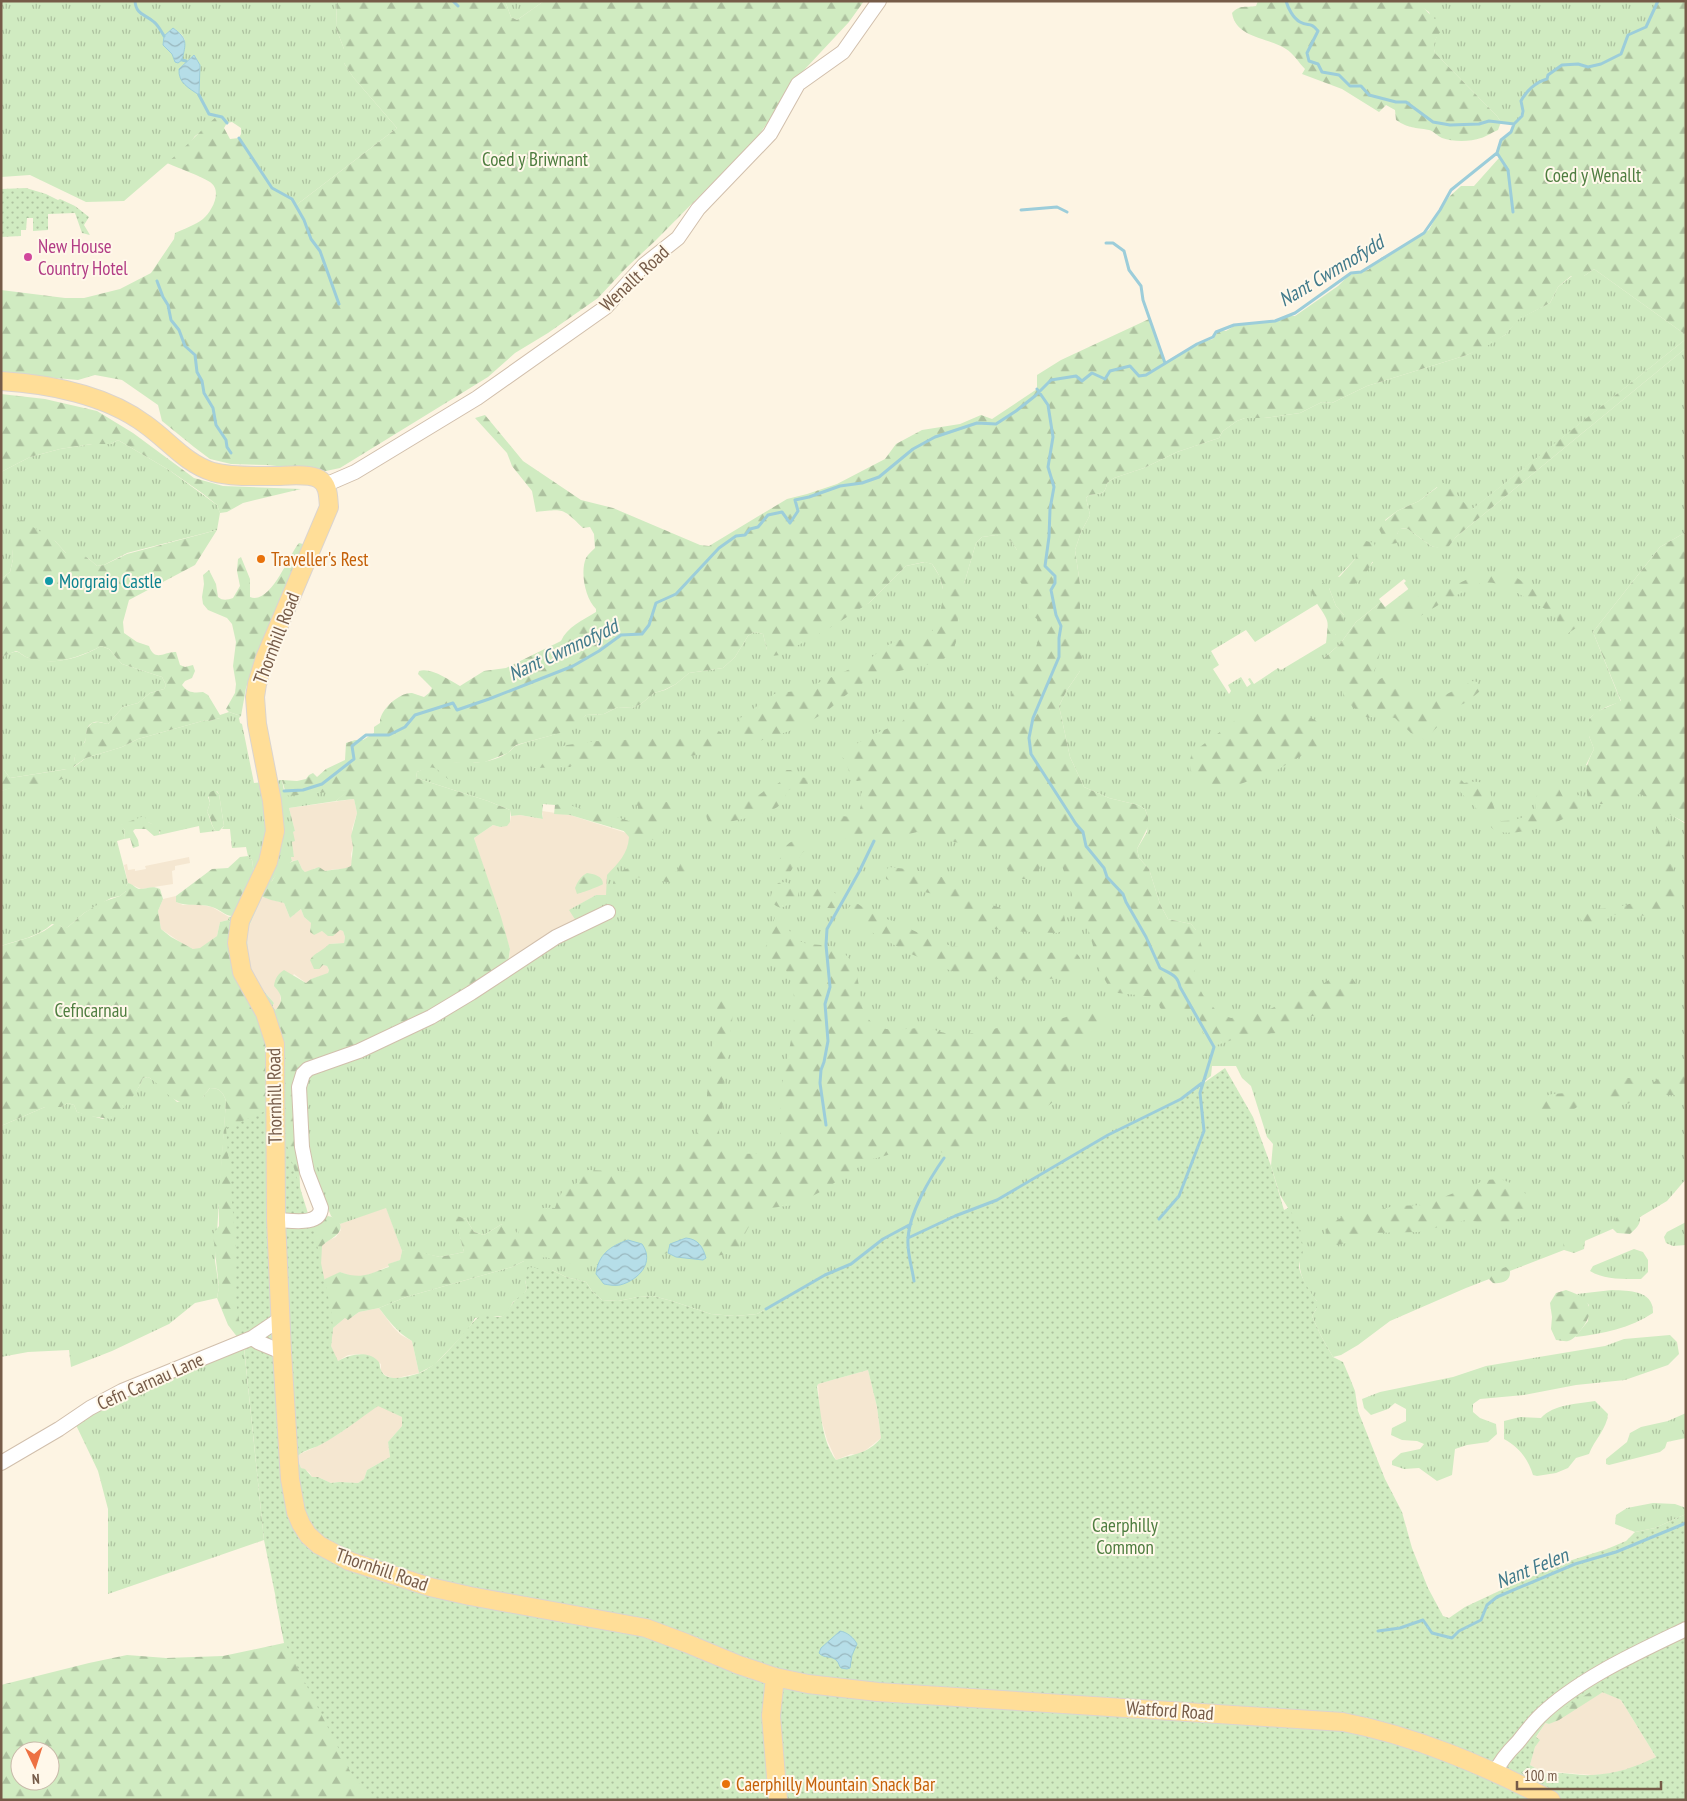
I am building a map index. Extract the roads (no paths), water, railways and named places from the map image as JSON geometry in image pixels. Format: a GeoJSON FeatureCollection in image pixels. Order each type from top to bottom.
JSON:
{"type":"FeatureCollection","features":[{"type":"Feature","properties":{"kind":"main road"},"geometry":{"type":"LineString","coordinates":[[1,381],[35,385],[105,402],[144,423],[197,466],[214,472],[302,476],[320,480],[325,485]]}},
{"type":"Feature","properties":{"kind":"main road","name":"Thornhill Road"},"geometry":{"type":"LineString","coordinates":[[325,485],[328,492],[329,507],[265,658],[257,684],[255,697],[257,724],[272,801],[275,831],[268,862],[245,910],[238,934],[237,952],[242,972],[265,1013],[275,1044],[276,1220],[280,1319],[287,1437],[293,1499],[301,1524],[319,1545],[349,1561],[430,1587],[646,1628],[739,1665],[775,1677]]}},
{"type":"Feature","properties":{"kind":"main road"},"geometry":{"type":"LineString","coordinates":[[775,1677],[771,1716],[778,1800]]}},
{"type":"Feature","properties":{"kind":"main road","name":"Watford Road"},"geometry":{"type":"LineString","coordinates":[[775,1677],[808,1684],[878,1692],[1343,1722],[1405,1736],[1495,1772],[1551,1800]]}},
{"type":"Feature","properties":{"kind":"street","name":"Wenallt Road"},"geometry":{"type":"LineString","coordinates":[[325,485],[356,472],[477,398],[606,307],[644,265],[678,238],[698,209],[770,134],[798,84],[843,52],[879,1]]}},
{"type":"Feature","properties":{"kind":"street"},"geometry":{"type":"LineString","coordinates":[[276,1220],[310,1220],[321,1213],[321,1208],[303,1159],[299,1087],[303,1074],[308,1069],[359,1051],[421,1023],[472,994],[556,937],[608,912]]}},
{"type":"Feature","properties":{"kind":"street","name":"Cefn Carnau Lane"},"geometry":{"type":"LineString","coordinates":[[1,1463],[52,1434],[90,1408],[122,1391],[252,1338],[280,1319]]}},
{"type":"Feature","properties":{"kind":"street"},"geometry":{"type":"LineString","coordinates":[[252,1338],[282,1352]]}},
{"type":"Feature","properties":{"kind":"street"},"geometry":{"type":"LineString","coordinates":[[1495,1772],[1506,1755],[1529,1728],[1541,1715],[1560,1700],[1591,1678],[1622,1660],[1686,1629]]}},
{"type":"Feature","properties":{"kind":"water"},"geometry":{"type":"Polygon","coordinates":[[[173,28],[181,35],[185,42],[182,60],[178,63],[175,62],[172,54],[163,45],[164,36],[173,28]]]}},
{"type":"Feature","properties":{"kind":"water"},"geometry":{"type":"Polygon","coordinates":[[[194,55],[200,65],[199,95],[182,82],[179,74],[179,69],[194,55]]]}},
{"type":"Feature","properties":{"kind":"water"},"geometry":{"type":"Polygon","coordinates":[[[686,1238],[694,1240],[699,1244],[706,1258],[703,1260],[676,1257],[668,1253],[670,1244],[686,1238]]]}},
{"type":"Feature","properties":{"kind":"water"},"geometry":{"type":"Polygon","coordinates":[[[628,1240],[642,1244],[646,1251],[646,1264],[639,1275],[627,1283],[618,1285],[604,1284],[596,1274],[602,1256],[610,1248],[628,1240]]]}},
{"type":"Feature","properties":{"kind":"water"},"geometry":{"type":"Polygon","coordinates":[[[840,1631],[850,1636],[857,1644],[852,1655],[850,1668],[847,1669],[841,1668],[835,1659],[819,1653],[821,1648],[840,1631]]]}},
{"type":"Feature","properties":{"kind":"waterway"},"geometry":{"type":"LineString","coordinates":[[135,1],[139,12],[151,19],[164,36]]}},
{"type":"Feature","properties":{"kind":"waterway"},"geometry":{"type":"LineString","coordinates":[[453,1],[458,6]]}},
{"type":"Feature","properties":{"kind":"waterway"},"geometry":{"type":"LineString","coordinates":[[1286,1],[1291,13],[1297,20],[1313,26],[1318,31],[1307,53],[1309,61],[1318,64],[1322,72],[1339,75],[1350,86],[1361,86],[1369,95],[1396,102],[1406,102],[1433,122],[1450,125],[1479,124],[1489,121],[1514,124]]}},
{"type":"Feature","properties":{"kind":"waterway","name":"Nant Cwmnofydd"},"geometry":{"type":"LineString","coordinates":[[284,791],[303,790],[322,784],[354,759],[352,746],[366,735],[389,735],[405,727],[415,715],[453,703],[457,710],[489,699],[573,666],[599,651],[621,635],[642,634],[649,625],[656,603],[676,594],[719,548],[736,536],[745,535],[750,529],[758,527],[768,515],[782,512],[790,523],[798,511],[795,500],[840,486],[862,483],[879,477],[913,449],[935,437],[977,423],[996,424],[1035,396],[1051,380],[1076,376],[1082,381],[1092,373],[1105,379],[1110,371],[1130,366],[1139,376],[1146,375],[1197,344],[1213,337],[1216,332],[1234,325],[1275,321],[1295,313],[1351,273],[1361,272],[1424,233],[1451,190],[1497,153],[1501,140],[1511,132],[1514,124],[1522,116],[1521,101],[1529,90],[1539,82],[1547,79],[1548,75],[1562,65],[1578,64],[1588,67],[1601,64],[1621,54],[1628,35],[1646,27],[1658,1]]}},
{"type":"Feature","properties":{"kind":"waterway"},"geometry":{"type":"LineString","coordinates":[[182,60],[186,61]]}},
{"type":"Feature","properties":{"kind":"waterway"},"geometry":{"type":"LineString","coordinates":[[199,95],[209,114],[222,117],[227,123]]}},
{"type":"Feature","properties":{"kind":"waterway"},"geometry":{"type":"LineString","coordinates":[[239,138],[272,188],[292,199],[304,220],[311,239],[320,251],[339,304]]}},
{"type":"Feature","properties":{"kind":"waterway"},"geometry":{"type":"LineString","coordinates":[[1497,153],[1508,170],[1513,212]]}},
{"type":"Feature","properties":{"kind":"waterway"},"geometry":{"type":"LineString","coordinates":[[1021,210],[1057,207],[1067,212]]}},
{"type":"Feature","properties":{"kind":"waterway"},"geometry":{"type":"LineString","coordinates":[[1106,243],[1113,243],[1124,251],[1129,270],[1141,286],[1143,300],[1165,363]]}},
{"type":"Feature","properties":{"kind":"waterway"},"geometry":{"type":"LineString","coordinates":[[157,281],[168,305],[171,320],[179,330],[185,346],[195,355],[197,372],[202,381],[204,393],[213,408],[216,425],[226,440],[227,447],[231,453]]}},
{"type":"Feature","properties":{"kind":"waterway"},"geometry":{"type":"LineString","coordinates":[[1037,389],[1048,405],[1053,437],[1048,467],[1054,487],[1045,566],[1055,576],[1055,583],[1051,590],[1056,615],[1061,626],[1059,657],[1033,718],[1029,738],[1031,754],[1083,832],[1086,846],[1104,868],[1107,877],[1123,894],[1160,968],[1177,979],[1214,1047],[1200,1093],[1204,1131],[1179,1196],[1159,1219]]}},
{"type":"Feature","properties":{"kind":"waterway"},"geometry":{"type":"LineString","coordinates":[[826,1125],[820,1083],[828,1041],[825,1004],[830,987],[826,945],[827,929],[874,841]]}},
{"type":"Feature","properties":{"kind":"waterway"},"geometry":{"type":"LineString","coordinates":[[908,1238],[955,1216],[997,1200],[1108,1135],[1181,1099],[1202,1083]]}},
{"type":"Feature","properties":{"kind":"waterway"},"geometry":{"type":"LineString","coordinates":[[914,1281],[908,1250],[909,1229],[921,1196],[944,1158]]}},
{"type":"Feature","properties":{"kind":"waterway"},"geometry":{"type":"LineString","coordinates":[[766,1309],[825,1275],[851,1264],[883,1239],[911,1224]]}},
{"type":"Feature","properties":{"kind":"waterway","name":"Nant Felen"},"geometry":{"type":"LineString","coordinates":[[1378,1631],[1400,1628],[1423,1620],[1432,1633],[1452,1638],[1459,1631],[1481,1620],[1487,1605],[1497,1597],[1575,1564],[1616,1552],[1686,1523]]}},
{"type":"Feature","properties":{"kind":"place","name":"New House Country Hotel"},"geometry":{"type":"Point","coordinates":[28,257]}},
{"type":"Feature","properties":{"kind":"place","name":"Traveller's Rest"},"geometry":{"type":"Point","coordinates":[261,559]}},
{"type":"Feature","properties":{"kind":"place","name":"Morgraig Castle"},"geometry":{"type":"Point","coordinates":[49,581]}},
{"type":"Feature","properties":{"kind":"place","name":"Caerphilly Mountain Snack Bar"},"geometry":{"type":"Point","coordinates":[726,1784]}},
{"type":"Feature","properties":{"kind":"park label","name":"Coed y Briwnant"},"geometry":{"type":"Point","coordinates":[535,159]}},
{"type":"Feature","properties":{"kind":"park label","name":"Coed y Wenallt"},"geometry":{"type":"Point","coordinates":[1593,175]}},
{"type":"Feature","properties":{"kind":"park label","name":"Cefncarnau"},"geometry":{"type":"Point","coordinates":[91,1010]}},
{"type":"Feature","properties":{"kind":"park label","name":"Caerphilly Common"},"geometry":{"type":"Point","coordinates":[1125,1536]}}]}
